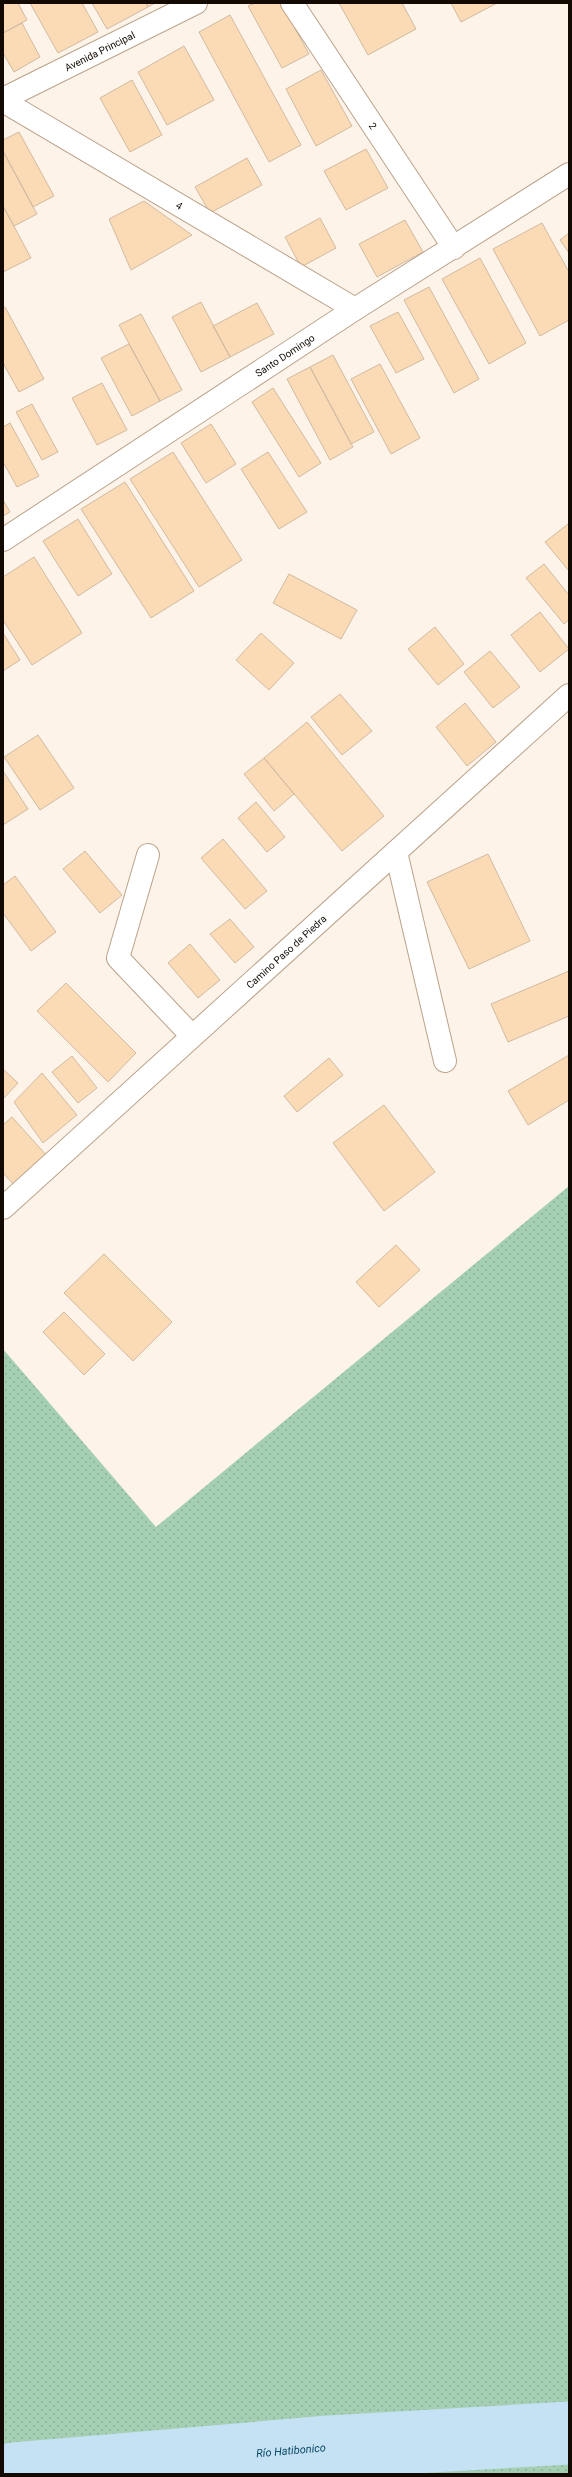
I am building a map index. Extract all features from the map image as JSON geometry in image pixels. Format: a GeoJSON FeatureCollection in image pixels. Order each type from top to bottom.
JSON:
{"type":"FeatureCollection","features":[{"type":"Feature","properties":{"kind":"street","name":"Avenida Principal"},"geometry":{"type":"LineString","coordinates":[[3,100],[196,3]]}},
{"type":"Feature","properties":{"kind":"street","name":"2"},"geometry":{"type":"LineString","coordinates":[[292,3],[454,248]]}},
{"type":"Feature","properties":{"kind":"street","name":"4"},"geometry":{"type":"LineString","coordinates":[[3,100],[355,309]]}},
{"type":"Feature","properties":{"kind":"street","name":"Santo Domingo"},"geometry":{"type":"LineString","coordinates":[[3,540],[355,309],[454,248],[569,174]]}},
{"type":"Feature","properties":{"kind":"street","name":"Camino Paso de Piedra"},"geometry":{"type":"LineString","coordinates":[[3,1208],[569,695]]}},
{"type":"Feature","properties":{"kind":"street"},"geometry":{"type":"LineString","coordinates":[[396,852],[445,1061]]}},
{"type":"Feature","properties":{"kind":"street"},"geometry":{"type":"LineString","coordinates":[[148,855],[118,958],[192,1036]]}},
{"type":"Feature","properties":{"kind":"green space"},"geometry":{"type":"Polygon","coordinates":[[[569,1186],[569,2474],[3,2474],[3,1349],[156,1527],[569,1186]]]}},
{"type":"Feature","properties":{"kind":"building"},"geometry":{"type":"Polygon","coordinates":[[[3,3],[18,3],[27,20],[3,33],[3,3]]]}},
{"type":"Feature","properties":{"kind":"building"},"geometry":{"type":"Polygon","coordinates":[[[30,3],[82,3],[98,32],[58,53],[30,3]]]}},
{"type":"Feature","properties":{"kind":"building"},"geometry":{"type":"Polygon","coordinates":[[[92,3],[146,3],[148,7],[107,29],[92,3]]]}},
{"type":"Feature","properties":{"kind":"building"},"geometry":{"type":"Polygon","coordinates":[[[146,3],[155,3],[148,7],[146,3]]]}},
{"type":"Feature","properties":{"kind":"building"},"geometry":{"type":"Polygon","coordinates":[[[255,3],[281,3],[309,54],[282,68],[248,6],[255,3]]]}},
{"type":"Feature","properties":{"kind":"building"},"geometry":{"type":"Polygon","coordinates":[[[339,3],[402,3],[416,29],[368,55],[339,3]]]}},
{"type":"Feature","properties":{"kind":"building"},"geometry":{"type":"Polygon","coordinates":[[[451,3],[497,3],[461,22],[451,3]]]}},
{"type":"Feature","properties":{"kind":"building"},"geometry":{"type":"Polygon","coordinates":[[[230,15],[301,145],[269,162],[199,32],[230,15]]]}},
{"type":"Feature","properties":{"kind":"building"},"geometry":{"type":"Polygon","coordinates":[[[22,23],[40,57],[14,72],[3,53],[3,33],[22,23]]]}},
{"type":"Feature","properties":{"kind":"building"},"geometry":{"type":"Polygon","coordinates":[[[184,46],[214,100],[167,125],[138,72],[184,46]]]}},
{"type":"Feature","properties":{"kind":"building"},"geometry":{"type":"Polygon","coordinates":[[[321,70],[352,126],[316,146],[286,89],[321,70]]]}},
{"type":"Feature","properties":{"kind":"building"},"geometry":{"type":"Polygon","coordinates":[[[132,80],[162,135],[130,152],[100,98],[132,80]]]}},
{"type":"Feature","properties":{"kind":"building"},"geometry":{"type":"Polygon","coordinates":[[[19,132],[54,196],[33,207],[3,151],[3,140],[19,132]]]}},
{"type":"Feature","properties":{"kind":"building"},"geometry":{"type":"Polygon","coordinates":[[[366,149],[388,188],[346,210],[324,171],[366,149]]]}},
{"type":"Feature","properties":{"kind":"building"},"geometry":{"type":"Polygon","coordinates":[[[3,151],[37,214],[14,226],[3,206],[3,151]]]}},
{"type":"Feature","properties":{"kind":"building"},"geometry":{"type":"Polygon","coordinates":[[[247,158],[262,185],[210,213],[195,187],[247,158]]]}},
{"type":"Feature","properties":{"kind":"building"},"geometry":{"type":"Polygon","coordinates":[[[144,201],[192,235],[131,270],[109,219],[144,201]]]}},
{"type":"Feature","properties":{"kind":"building"},"geometry":{"type":"Polygon","coordinates":[[[3,206],[31,258],[3,272],[3,206]]]}},
{"type":"Feature","properties":{"kind":"building"},"geometry":{"type":"Polygon","coordinates":[[[320,218],[336,248],[301,267],[285,237],[320,218]]]}},
{"type":"Feature","properties":{"kind":"building"},"geometry":{"type":"Polygon","coordinates":[[[405,220],[423,252],[377,277],[359,244],[405,220]]]}},
{"type":"Feature","properties":{"kind":"building"},"geometry":{"type":"Polygon","coordinates":[[[542,223],[569,272],[569,320],[540,336],[493,249],[542,223]]]}},
{"type":"Feature","properties":{"kind":"building"},"geometry":{"type":"Polygon","coordinates":[[[569,233],[569,253],[560,240],[569,233]]]}},
{"type":"Feature","properties":{"kind":"building"},"geometry":{"type":"Polygon","coordinates":[[[480,258],[526,343],[489,364],[442,279],[480,258]]]}},
{"type":"Feature","properties":{"kind":"building"},"geometry":{"type":"Polygon","coordinates":[[[429,287],[479,379],[454,393],[404,300],[429,287]]]}},
{"type":"Feature","properties":{"kind":"building"},"geometry":{"type":"Polygon","coordinates":[[[201,302],[230,357],[201,372],[172,317],[201,302]]]}},
{"type":"Feature","properties":{"kind":"building"},"geometry":{"type":"Polygon","coordinates":[[[257,303],[274,334],[230,357],[213,326],[257,303]]]}},
{"type":"Feature","properties":{"kind":"building"},"geometry":{"type":"Polygon","coordinates":[[[5,307],[44,379],[19,392],[3,363],[3,308],[5,307]]]}},
{"type":"Feature","properties":{"kind":"building"},"geometry":{"type":"Polygon","coordinates":[[[398,312],[424,359],[396,373],[370,326],[398,312]]]}},
{"type":"Feature","properties":{"kind":"building"},"geometry":{"type":"Polygon","coordinates":[[[141,314],[182,390],[160,401],[119,325],[141,314]]]}},
{"type":"Feature","properties":{"kind":"building"},"geometry":{"type":"Polygon","coordinates":[[[129,344],[160,401],[132,416],[101,358],[129,344]]]}},
{"type":"Feature","properties":{"kind":"building"},"geometry":{"type":"Polygon","coordinates":[[[333,355],[374,432],[351,444],[310,367],[333,355]]]}},
{"type":"Feature","properties":{"kind":"building"},"geometry":{"type":"Polygon","coordinates":[[[380,364],[420,438],[391,454],[351,379],[380,364]]]}},
{"type":"Feature","properties":{"kind":"building"},"geometry":{"type":"Polygon","coordinates":[[[310,367],[353,447],[330,460],[287,379],[310,367]]]}},
{"type":"Feature","properties":{"kind":"building"},"geometry":{"type":"Polygon","coordinates":[[[102,383],[127,430],[97,445],[72,398],[102,383]]]}},
{"type":"Feature","properties":{"kind":"building"},"geometry":{"type":"Polygon","coordinates":[[[273,388],[321,463],[299,477],[252,402],[273,388]]]}},
{"type":"Feature","properties":{"kind":"building"},"geometry":{"type":"Polygon","coordinates":[[[32,404],[58,452],[42,460],[16,412],[32,404]]]}},
{"type":"Feature","properties":{"kind":"building"},"geometry":{"type":"Polygon","coordinates":[[[10,423],[39,476],[17,487],[3,462],[3,427],[10,423]]]}},
{"type":"Feature","properties":{"kind":"building"},"geometry":{"type":"Polygon","coordinates":[[[211,424],[236,464],[206,483],[181,443],[211,424]]]}},
{"type":"Feature","properties":{"kind":"building"},"geometry":{"type":"Polygon","coordinates":[[[173,452],[242,560],[199,587],[130,479],[173,452]]]}},
{"type":"Feature","properties":{"kind":"building"},"geometry":{"type":"Polygon","coordinates":[[[268,452],[307,512],[279,529],[241,469],[268,452]]]}},
{"type":"Feature","properties":{"kind":"building"},"geometry":{"type":"Polygon","coordinates":[[[125,482],[194,591],[151,618],[81,509],[125,482]]]}},
{"type":"Feature","properties":{"kind":"building"},"geometry":{"type":"Polygon","coordinates":[[[3,500],[10,512],[3,516],[3,500]]]}},
{"type":"Feature","properties":{"kind":"building"},"geometry":{"type":"Polygon","coordinates":[[[78,519],[112,574],[78,596],[43,541],[78,519]]]}},
{"type":"Feature","properties":{"kind":"building"},"geometry":{"type":"Polygon","coordinates":[[[568,524],[569,526],[569,571],[545,542],[568,524]]]}},
{"type":"Feature","properties":{"kind":"building"},"geometry":{"type":"Polygon","coordinates":[[[34,557],[82,633],[32,665],[3,620],[3,577],[34,557]]]}},
{"type":"Feature","properties":{"kind":"building"},"geometry":{"type":"Polygon","coordinates":[[[544,564],[569,595],[569,620],[564,624],[526,578],[544,564]]]}},
{"type":"Feature","properties":{"kind":"building"},"geometry":{"type":"Polygon","coordinates":[[[289,574],[357,610],[341,639],[273,603],[289,574]]]}},
{"type":"Feature","properties":{"kind":"building"},"geometry":{"type":"Polygon","coordinates":[[[540,612],[569,649],[540,672],[511,635],[540,612]]]}},
{"type":"Feature","properties":{"kind":"building"},"geometry":{"type":"Polygon","coordinates":[[[435,627],[464,664],[438,685],[408,649],[435,627]]]}},
{"type":"Feature","properties":{"kind":"building"},"geometry":{"type":"Polygon","coordinates":[[[3,633],[20,660],[3,671],[3,633]]]}},
{"type":"Feature","properties":{"kind":"building"},"geometry":{"type":"Polygon","coordinates":[[[261,633],[294,663],[269,690],[236,660],[261,633]]]}},
{"type":"Feature","properties":{"kind":"building"},"geometry":{"type":"Polygon","coordinates":[[[490,651],[520,687],[493,708],[464,672],[490,651]]]}},
{"type":"Feature","properties":{"kind":"building"},"geometry":{"type":"Polygon","coordinates":[[[340,694],[372,731],[342,755],[311,717],[340,694]]]}},
{"type":"Feature","properties":{"kind":"building"},"geometry":{"type":"Polygon","coordinates":[[[465,703],[496,742],[467,766],[436,727],[465,703]]]}},
{"type":"Feature","properties":{"kind":"building"},"geometry":{"type":"Polygon","coordinates":[[[307,722],[384,816],[342,851],[264,758],[307,722]]]}},
{"type":"Feature","properties":{"kind":"building"},"geometry":{"type":"Polygon","coordinates":[[[38,735],[74,788],[40,810],[4,757],[38,735]]]}},
{"type":"Feature","properties":{"kind":"building"},"geometry":{"type":"Polygon","coordinates":[[[264,758],[294,794],[274,811],[244,774],[264,758]]]}},
{"type":"Feature","properties":{"kind":"building"},"geometry":{"type":"Polygon","coordinates":[[[3,771],[28,809],[3,825],[3,771]]]}},
{"type":"Feature","properties":{"kind":"building"},"geometry":{"type":"Polygon","coordinates":[[[256,802],[285,837],[267,852],[238,818],[256,802]]]}},
{"type":"Feature","properties":{"kind":"building"},"geometry":{"type":"Polygon","coordinates":[[[223,839],[267,891],[245,909],[201,858],[223,839]]]}},
{"type":"Feature","properties":{"kind":"building"},"geometry":{"type":"Polygon","coordinates":[[[85,851],[122,895],[100,913],[63,869],[85,851]]]}},
{"type":"Feature","properties":{"kind":"building"},"geometry":{"type":"Polygon","coordinates":[[[488,854],[530,941],[469,969],[427,882],[488,854]]]}},
{"type":"Feature","properties":{"kind":"building"},"geometry":{"type":"Polygon","coordinates":[[[15,876],[56,932],[31,951],[3,913],[3,885],[15,876]]]}},
{"type":"Feature","properties":{"kind":"building"},"geometry":{"type":"Polygon","coordinates":[[[230,919],[254,947],[235,963],[210,934],[230,919]]]}},
{"type":"Feature","properties":{"kind":"building"},"geometry":{"type":"Polygon","coordinates":[[[190,944],[220,980],[198,998],[168,963],[190,944]]]}},
{"type":"Feature","properties":{"kind":"building"},"geometry":{"type":"Polygon","coordinates":[[[569,971],[569,1016],[508,1042],[491,1004],[569,971]]]}},
{"type":"Feature","properties":{"kind":"building"},"geometry":{"type":"Polygon","coordinates":[[[66,983],[136,1053],[108,1082],[37,1011],[66,983]]]}},
{"type":"Feature","properties":{"kind":"building"},"geometry":{"type":"Polygon","coordinates":[[[569,1055],[569,1100],[528,1125],[508,1091],[569,1055]]]}},
{"type":"Feature","properties":{"kind":"building"},"geometry":{"type":"Polygon","coordinates":[[[72,1056],[97,1088],[78,1103],[52,1072],[72,1056]]]}},
{"type":"Feature","properties":{"kind":"building"},"geometry":{"type":"Polygon","coordinates":[[[329,1058],[343,1075],[297,1112],[284,1096],[329,1058]]]}},
{"type":"Feature","properties":{"kind":"building"},"geometry":{"type":"Polygon","coordinates":[[[3,1069],[18,1083],[3,1099],[3,1069]]]}},
{"type":"Feature","properties":{"kind":"building"},"geometry":{"type":"Polygon","coordinates":[[[42,1073],[77,1115],[43,1143],[14,1102],[42,1073]]]}},
{"type":"Feature","properties":{"kind":"building"},"geometry":{"type":"Polygon","coordinates":[[[384,1105],[435,1172],[384,1211],[333,1143],[384,1105]]]}},
{"type":"Feature","properties":{"kind":"building"},"geometry":{"type":"Polygon","coordinates":[[[12,1117],[47,1156],[14,1185],[3,1173],[3,1125],[12,1117]]]}},
{"type":"Feature","properties":{"kind":"building"},"geometry":{"type":"Polygon","coordinates":[[[396,1245],[420,1270],[379,1307],[356,1282],[396,1245]]]}},
{"type":"Feature","properties":{"kind":"building"},"geometry":{"type":"Polygon","coordinates":[[[104,1254],[172,1322],[133,1361],[64,1293],[104,1254]]]}},
{"type":"Feature","properties":{"kind":"building"},"geometry":{"type":"Polygon","coordinates":[[[64,1312],[105,1354],[84,1375],[43,1332],[64,1312]]]}},
{"type":"Feature","properties":{"kind":"waterway","name":"Río Hatibonico"},"geometry":{"type":"LineString","coordinates":[[14,2474],[329,2447],[569,2433]]}}]}
